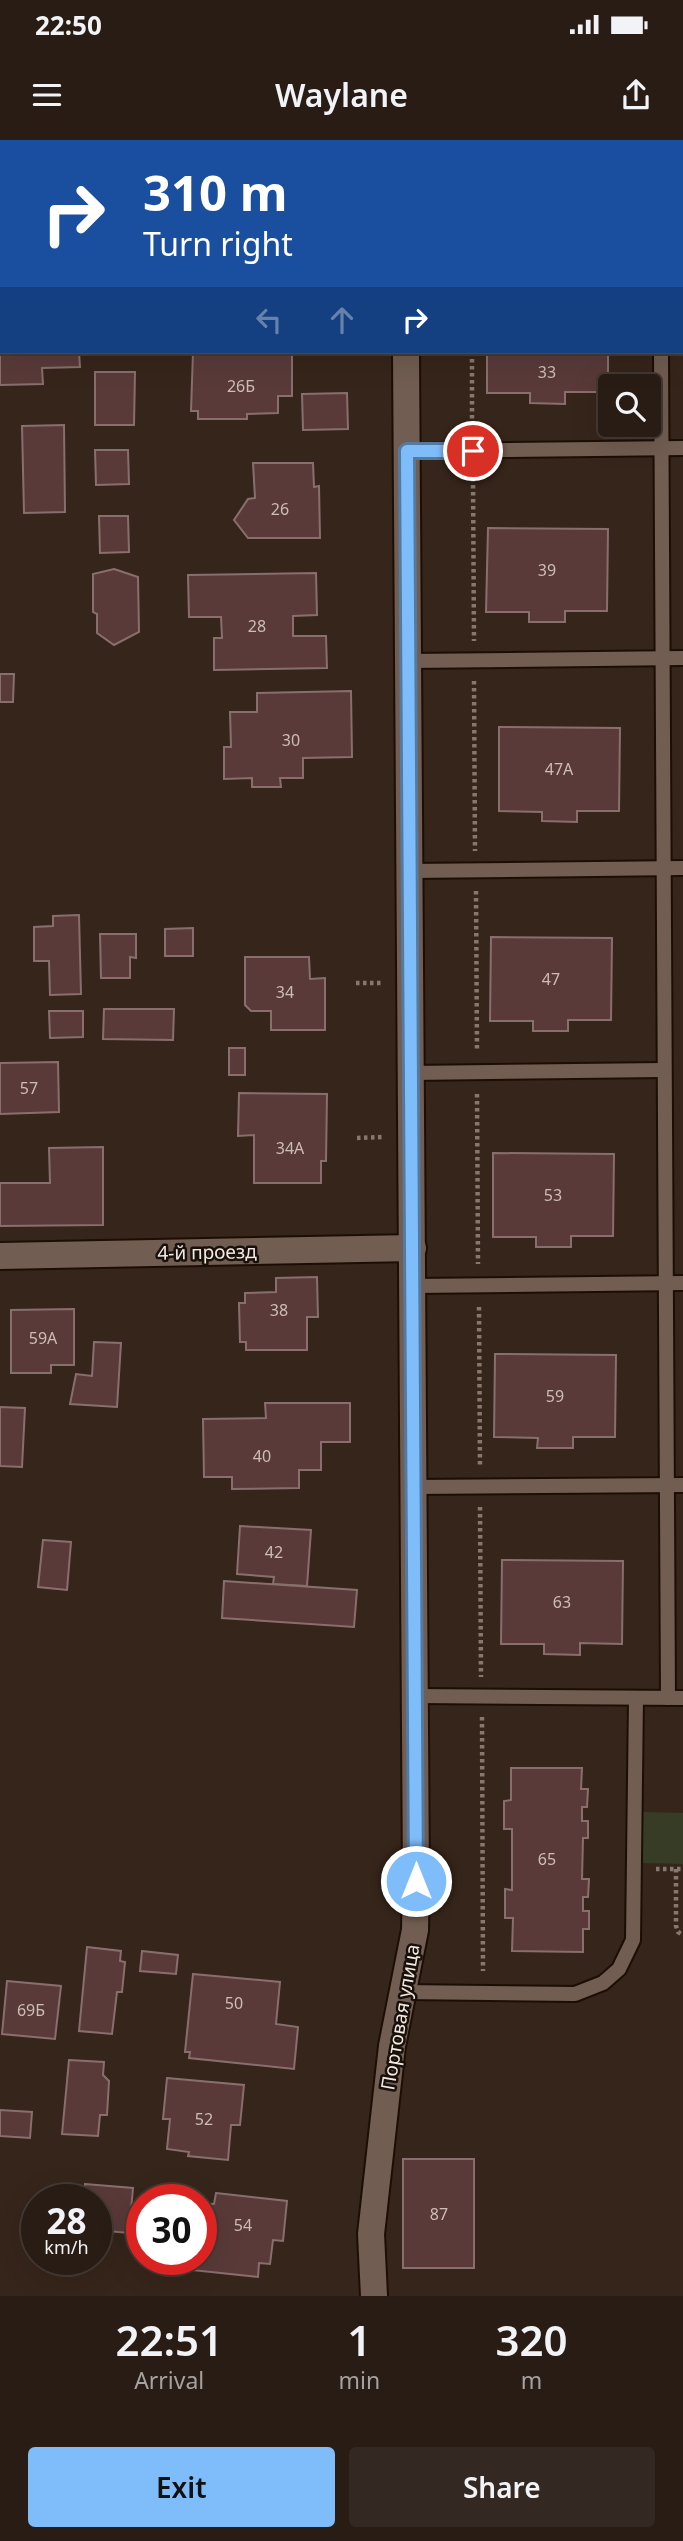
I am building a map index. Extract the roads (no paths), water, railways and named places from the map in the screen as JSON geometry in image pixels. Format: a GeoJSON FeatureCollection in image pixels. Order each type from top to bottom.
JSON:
{"type":"FeatureCollection","features":[{"type":"Feature","properties":{"kind":"street","name":"Портовая улица"},"geometry":{"type":"LineString","coordinates":[[374,2296],[371,2234],[392,2046],[415,1930],[414,1248],[406,354]]}},
{"type":"Feature","properties":{"kind":"street","name":"4-й проезд"},"geometry":{"type":"LineString","coordinates":[[0,1256],[414,1248]]}},
{"type":"Feature","properties":{"kind":"lane"},"geometry":{"type":"LineString","coordinates":[[661,354],[668,1698]]}},
{"type":"Feature","properties":{"kind":"lane"},"geometry":{"type":"LineString","coordinates":[[407,451],[683,448]]}},
{"type":"Feature","properties":{"kind":"lane"},"geometry":{"type":"LineString","coordinates":[[408,661],[683,658]]}},
{"type":"Feature","properties":{"kind":"lane"},"geometry":{"type":"LineString","coordinates":[[409,871],[683,868]]}},
{"type":"Feature","properties":{"kind":"lane"},"geometry":{"type":"LineString","coordinates":[[411,1073],[664,1070]]}},
{"type":"Feature","properties":{"kind":"lane"},"geometry":{"type":"LineString","coordinates":[[414,1286],[683,1283]]}},
{"type":"Feature","properties":{"kind":"lane"},"geometry":{"type":"LineString","coordinates":[[414,1487],[683,1485]]}},
{"type":"Feature","properties":{"kind":"lane"},"geometry":{"type":"LineString","coordinates":[[415,1696],[683,1698]]}},
{"type":"Feature","properties":{"kind":"lane"},"geometry":{"type":"LineString","coordinates":[[402,1992],[575,1994],[603,1983],[619,1969],[633,1940],[636,1698]]}}]}
